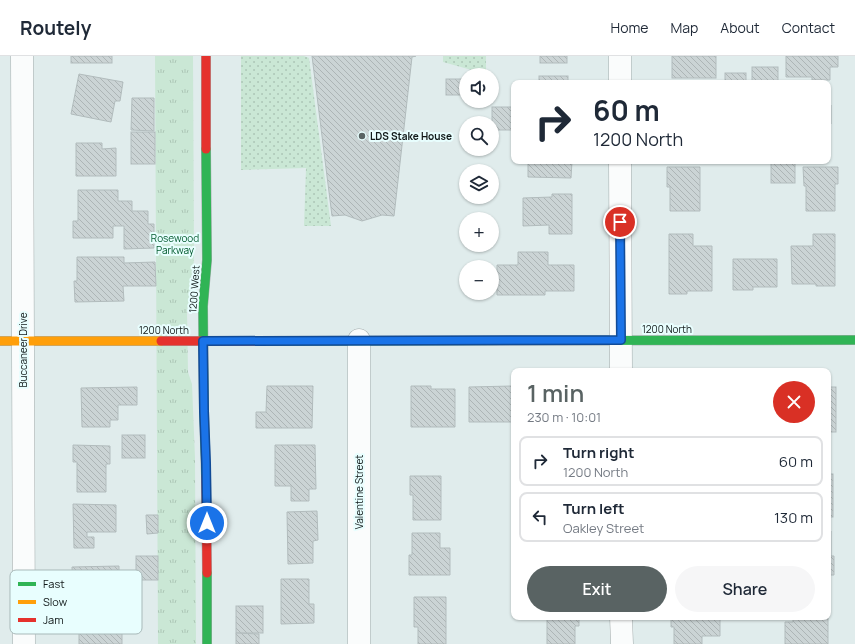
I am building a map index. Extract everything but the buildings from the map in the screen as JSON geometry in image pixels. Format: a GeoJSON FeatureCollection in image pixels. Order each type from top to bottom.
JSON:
{"type":"FeatureCollection","features":[{"type":"Feature","properties":{"kind":"street","name":"Buccaneer Drive"},"geometry":{"type":"LineString","coordinates":[[22,56],[24,570]]}},
{"type":"Feature","properties":{"kind":"street","name":"1200 West"},"geometry":{"type":"LineString","coordinates":[[206,56],[207,260],[203,306],[203,341],[206,463],[207,644]]}},
{"type":"Feature","properties":{"kind":"street"},"geometry":{"type":"LineString","coordinates":[[620,56],[620,80]]}},
{"type":"Feature","properties":{"kind":"street"},"geometry":{"type":"LineString","coordinates":[[620,164],[621,368]]}},
{"type":"Feature","properties":{"kind":"street","name":"Valentine Street"},"geometry":{"type":"LineString","coordinates":[[359,340],[359,644]]}},
{"type":"Feature","properties":{"kind":"street","name":"1200 North"},"geometry":{"type":"LineString","coordinates":[[0,341],[855,340]]}},
{"type":"Feature","properties":{"kind":"street"},"geometry":{"type":"LineString","coordinates":[[621,620],[622,644]]}},
{"type":"Feature","properties":{"kind":"street","name":"Buccaneer Drive"},"geometry":{"type":"LineString","coordinates":[[24,634],[24,644]]}},
{"type":"Feature","properties":{"kind":"green space","name":"Rosewood Parkway"},"geometry":{"type":"Polygon","coordinates":[[[155,56],[193,56],[194,253],[193,285],[187,311],[188,372],[192,384],[195,458],[196,644],[158,644],[155,56]]]}},
{"type":"Feature","properties":{"kind":"green space"},"geometry":{"type":"Polygon","coordinates":[[[241,56],[304,56],[309,58],[331,226],[304,226],[306,168],[241,170],[241,56]]]}},
{"type":"Feature","properties":{"kind":"green space"},"geometry":{"type":"Polygon","coordinates":[[[443,56],[486,56],[486,68],[464,68],[443,62],[443,56]]]}},
{"type":"Feature","properties":{"kind":"traffic: fast"},"geometry":{"type":"LineString","coordinates":[[206,149],[207,260],[203,306],[206,476]]}},
{"type":"Feature","properties":{"kind":"traffic: fast"},"geometry":{"type":"LineString","coordinates":[[261,341],[855,340]]}},
{"type":"Feature","properties":{"kind":"traffic: fast"},"geometry":{"type":"LineString","coordinates":[[207,573],[207,644]]}},
{"type":"Feature","properties":{"kind":"traffic: slow"},"geometry":{"type":"LineString","coordinates":[[0,341],[161,341]]}},
{"type":"Feature","properties":{"kind":"traffic: jam"},"geometry":{"type":"LineString","coordinates":[[206,56],[206,149]]}},
{"type":"Feature","properties":{"kind":"traffic: jam"},"geometry":{"type":"LineString","coordinates":[[161,341],[261,341]]}},
{"type":"Feature","properties":{"kind":"traffic: jam"},"geometry":{"type":"LineString","coordinates":[[206,476],[207,573]]}},
{"type":"Feature","properties":{"kind":"place","name":"LDS Stake House"},"geometry":{"type":"Point","coordinates":[362,136]}},
{"type":"Feature","properties":{"kind":"route"},"geometry":{"type":"LineString","coordinates":[[207,523],[203,341],[621,340],[620,222]]}}]}
